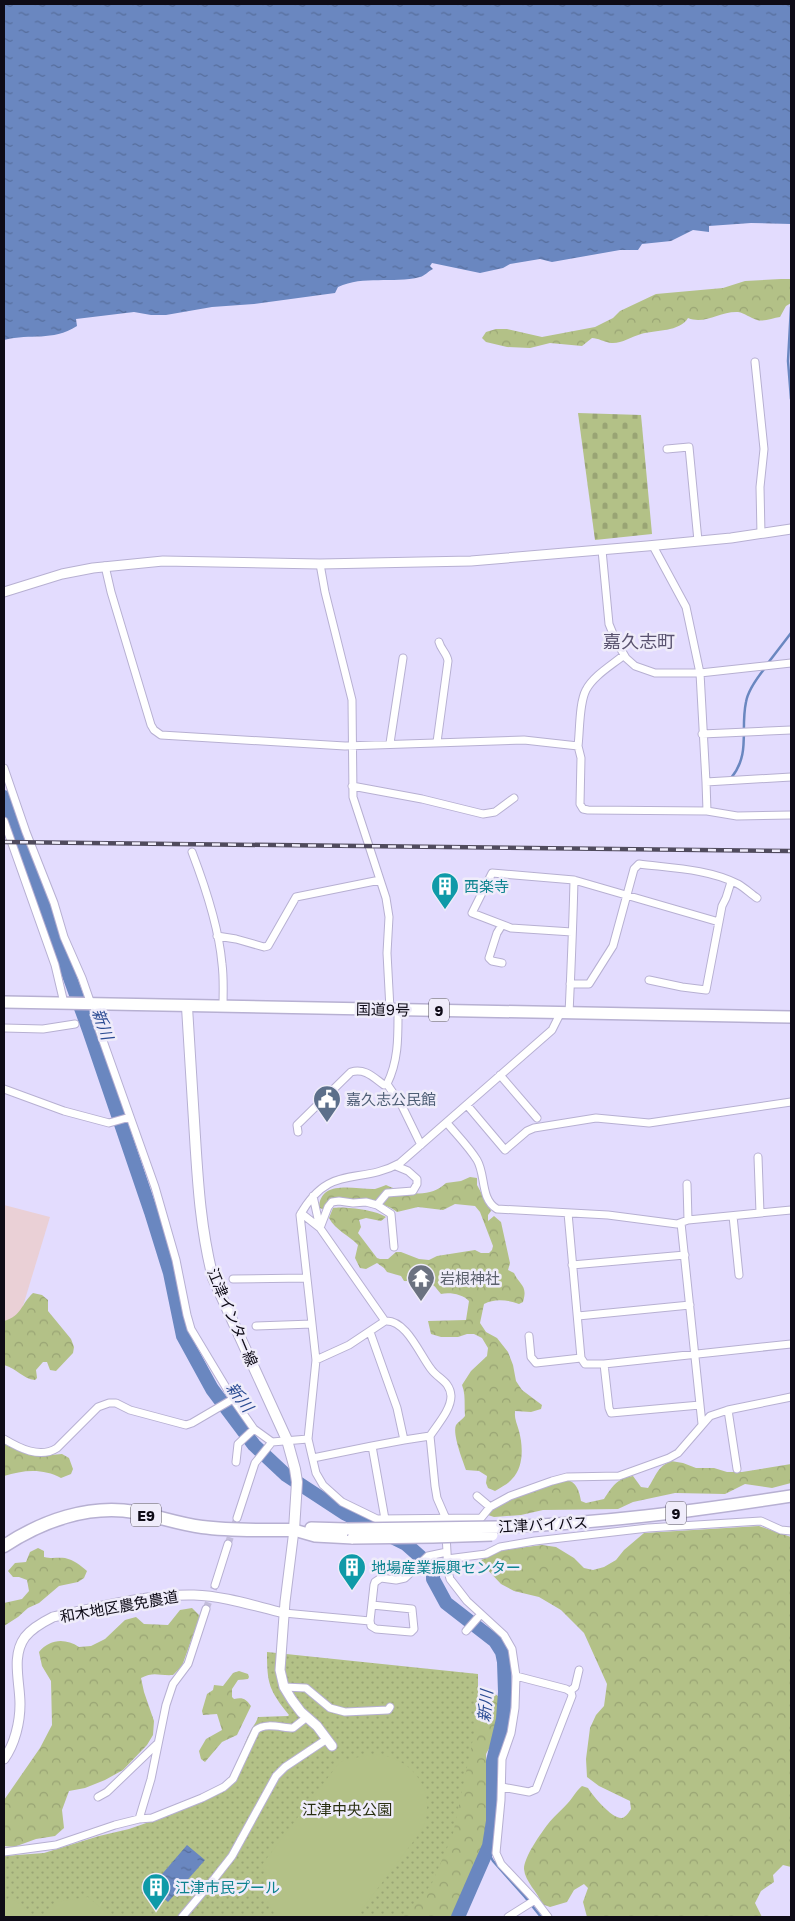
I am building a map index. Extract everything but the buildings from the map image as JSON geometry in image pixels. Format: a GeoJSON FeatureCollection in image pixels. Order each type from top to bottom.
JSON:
{"type":"FeatureCollection","features":[{"type":"Feature","properties":{"kind":"highway","name":"国道9号"},"geometry":{"type":"LineString","coordinates":[[4,1002],[187,1007],[791,1017]]}},
{"type":"Feature","properties":{"kind":"highway","name":"江津バイパス"},"geometry":{"type":"LineString","coordinates":[[294,1530],[312,1528],[350,1533],[499,1531],[638,1518],[791,1496]]}},
{"type":"Feature","properties":{"kind":"highway","name":"E9"},"geometry":{"type":"LineString","coordinates":[[4,1546],[19,1536],[57,1520],[105,1510],[135,1512],[203,1528],[294,1530]]}},
{"type":"Feature","properties":{"kind":"main road","name":"江津インター線"},"geometry":{"type":"LineString","coordinates":[[187,1007],[202,1230],[213,1278],[287,1440],[295,1469],[297,1492],[294,1530]]}},
{"type":"Feature","properties":{"kind":"street"},"geometry":{"type":"LineString","coordinates":[[755,362],[764,449],[760,487],[760,534]]}},
{"type":"Feature","properties":{"kind":"street"},"geometry":{"type":"LineString","coordinates":[[667,450],[689,447],[698,541]]}},
{"type":"Feature","properties":{"kind":"street"},"geometry":{"type":"LineString","coordinates":[[4,592],[62,574],[105,566],[163,561],[199,560],[320,564],[471,561],[654,546],[791,529]]}},
{"type":"Feature","properties":{"kind":"street"},"geometry":{"type":"LineString","coordinates":[[654,546],[686,607],[700,673],[707,811]]}},
{"type":"Feature","properties":{"kind":"street"},"geometry":{"type":"LineString","coordinates":[[602,550],[609,624],[624,655],[635,666],[655,673],[700,673],[791,663]]}},
{"type":"Feature","properties":{"kind":"street"},"geometry":{"type":"LineString","coordinates":[[320,564],[325,592],[352,700],[353,797],[380,880],[389,917],[387,953],[397,1054],[388,1084],[402,1106],[421,1145]]}},
{"type":"Feature","properties":{"kind":"street"},"geometry":{"type":"LineString","coordinates":[[105,566],[114,602],[154,730],[161,735],[345,746],[353,744],[524,740],[578,746]]}},
{"type":"Feature","properties":{"kind":"street"},"geometry":{"type":"LineString","coordinates":[[437,742],[448,661],[447,655],[440,649],[439,642]]}},
{"type":"Feature","properties":{"kind":"street"},"geometry":{"type":"LineString","coordinates":[[624,655],[598,676],[587,688],[584,696],[578,746],[581,758],[580,804],[583,809],[707,811],[738,816],[791,815]]}},
{"type":"Feature","properties":{"kind":"street"},"geometry":{"type":"LineString","coordinates":[[390,743],[403,658]]}},
{"type":"Feature","properties":{"kind":"street"},"geometry":{"type":"LineString","coordinates":[[702,734],[791,730]]}},
{"type":"Feature","properties":{"kind":"street"},"geometry":{"type":"LineString","coordinates":[[4,768],[26,832],[54,903],[64,937],[84,984],[128,1118],[164,1216],[191,1329],[232,1400],[253,1430],[270,1444]]}},
{"type":"Feature","properties":{"kind":"street"},"geometry":{"type":"LineString","coordinates":[[706,782],[791,777]]}},
{"type":"Feature","properties":{"kind":"street"},"geometry":{"type":"LineString","coordinates":[[352,786],[422,799],[483,814],[495,812],[514,798]]}},
{"type":"Feature","properties":{"kind":"street"},"geometry":{"type":"LineString","coordinates":[[4,820],[55,965],[66,1003]]}},
{"type":"Feature","properties":{"kind":"street"},"geometry":{"type":"LineString","coordinates":[[192,852],[217,936],[222,964],[223,1007]]}},
{"type":"Feature","properties":{"kind":"street"},"geometry":{"type":"LineString","coordinates":[[570,984],[589,984],[613,946],[634,869],[639,864],[698,872],[738,884],[757,898]]}},
{"type":"Feature","properties":{"kind":"street"},"geometry":{"type":"LineString","coordinates":[[572,932],[511,928],[472,913],[492,873],[574,880],[719,922]]}},
{"type":"Feature","properties":{"kind":"street"},"geometry":{"type":"LineString","coordinates":[[217,936],[236,938],[264,947],[268,946],[296,897],[380,880]]}},
{"type":"Feature","properties":{"kind":"street"},"geometry":{"type":"LineString","coordinates":[[574,880],[570,984],[564,1014],[552,1030],[396,1166],[336,1179],[313,1196],[301,1214],[306,1278],[316,1360],[308,1439],[316,1473],[323,1485],[342,1502],[377,1519],[481,1518],[490,1507],[510,1496],[552,1480],[567,1477],[618,1476],[669,1458],[678,1453],[710,1416],[728,1410],[791,1397]]}},
{"type":"Feature","properties":{"kind":"street"},"geometry":{"type":"LineString","coordinates":[[649,980],[706,990],[722,906],[732,882]]}},
{"type":"Feature","properties":{"kind":"street"},"geometry":{"type":"LineString","coordinates":[[502,925],[497,933],[490,958],[492,961],[502,963]]}},
{"type":"Feature","properties":{"kind":"street"},"geometry":{"type":"LineString","coordinates":[[4,1028],[43,1029],[75,1024]]}},
{"type":"Feature","properties":{"kind":"street"},"geometry":{"type":"LineString","coordinates":[[298,1132],[297,1125],[351,1072],[365,1071],[384,1086],[388,1084]]}},
{"type":"Feature","properties":{"kind":"street"},"geometry":{"type":"LineString","coordinates":[[500,1075],[537,1118]]}},
{"type":"Feature","properties":{"kind":"street"},"geometry":{"type":"LineString","coordinates":[[4,1089],[83,1117],[112,1123],[128,1118]]}},
{"type":"Feature","properties":{"kind":"street"},"geometry":{"type":"LineString","coordinates":[[467,1105],[505,1150],[530,1129],[534,1128],[596,1118],[649,1123],[791,1102]]}},
{"type":"Feature","properties":{"kind":"street"},"geometry":{"type":"LineString","coordinates":[[447,1123],[478,1161],[487,1198],[495,1208],[685,1222],[791,1210]]}},
{"type":"Feature","properties":{"kind":"street"},"geometry":{"type":"LineString","coordinates":[[758,1157],[760,1213]]}},
{"type":"Feature","properties":{"kind":"street"},"geometry":{"type":"LineString","coordinates":[[377,1205],[387,1193],[413,1191],[416,1187],[416,1180],[413,1176],[396,1166]]}},
{"type":"Feature","properties":{"kind":"street"},"geometry":{"type":"LineString","coordinates":[[688,1184],[685,1255],[702,1424]]}},
{"type":"Feature","properties":{"kind":"street"},"geometry":{"type":"LineString","coordinates":[[313,1196],[320,1228]]}},
{"type":"Feature","properties":{"kind":"street"},"geometry":{"type":"LineString","coordinates":[[320,1228],[332,1202],[339,1200],[352,1203],[366,1202],[377,1205],[391,1214],[394,1247]]}},
{"type":"Feature","properties":{"kind":"street"},"geometry":{"type":"LineString","coordinates":[[568,1213],[583,1363],[588,1365],[604,1364],[791,1344]]}},
{"type":"Feature","properties":{"kind":"street"},"geometry":{"type":"LineString","coordinates":[[301,1214],[320,1228],[385,1321]]}},
{"type":"Feature","properties":{"kind":"street"},"geometry":{"type":"LineString","coordinates":[[733,1216],[739,1275]]}},
{"type":"Feature","properties":{"kind":"street"},"geometry":{"type":"LineString","coordinates":[[572,1265],[685,1255]]}},
{"type":"Feature","properties":{"kind":"street"},"geometry":{"type":"LineString","coordinates":[[233,1279],[306,1278]]}},
{"type":"Feature","properties":{"kind":"street"},"geometry":{"type":"LineString","coordinates":[[578,1316],[690,1305]]}},
{"type":"Feature","properties":{"kind":"street"},"geometry":{"type":"LineString","coordinates":[[316,1360],[349,1345],[385,1321],[392,1322],[415,1341],[432,1370],[444,1380],[449,1389],[451,1396],[448,1407],[430,1436],[437,1498],[447,1518],[448,1571],[454,1586],[479,1617],[504,1635],[511,1644],[514,1656],[516,1676],[515,1708],[511,1733],[502,1759],[502,1787],[496,1853],[501,1864],[535,1900],[548,1917]]}},
{"type":"Feature","properties":{"kind":"street"},"geometry":{"type":"LineString","coordinates":[[256,1326],[312,1324]]}},
{"type":"Feature","properties":{"kind":"street"},"geometry":{"type":"LineString","coordinates":[[370,1332],[397,1408],[404,1440]]}},
{"type":"Feature","properties":{"kind":"street"},"geometry":{"type":"LineString","coordinates":[[530,1336],[530,1355],[536,1363],[581,1358]]}},
{"type":"Feature","properties":{"kind":"street"},"geometry":{"type":"LineString","coordinates":[[604,1364],[609,1408],[614,1414],[700,1405]]}},
{"type":"Feature","properties":{"kind":"street"},"geometry":{"type":"LineString","coordinates":[[4,1439],[29,1451],[50,1452],[57,1448],[98,1407],[110,1403],[116,1403],[130,1410],[186,1425],[232,1400]]}},
{"type":"Feature","properties":{"kind":"street"},"geometry":{"type":"LineString","coordinates":[[728,1410],[737,1469]]}},
{"type":"Feature","properties":{"kind":"street"},"geometry":{"type":"LineString","coordinates":[[236,1462],[236,1447],[253,1430]]}},
{"type":"Feature","properties":{"kind":"street"},"geometry":{"type":"LineString","coordinates":[[312,1458],[430,1436]]}},
{"type":"Feature","properties":{"kind":"street"},"geometry":{"type":"LineString","coordinates":[[237,1518],[253,1468],[270,1444],[287,1440],[308,1439]]}},
{"type":"Feature","properties":{"kind":"street"},"geometry":{"type":"LineString","coordinates":[[372,1446],[385,1519]]}},
{"type":"Feature","properties":{"kind":"street"},"geometry":{"type":"LineString","coordinates":[[477,1496],[490,1507]]}},
{"type":"Feature","properties":{"kind":"street"},"geometry":{"type":"LineString","coordinates":[[372,1605],[412,1609],[414,1629],[411,1632],[376,1629],[371,1626],[370,1621],[374,1585],[376,1580],[381,1578],[396,1580],[405,1578],[428,1556],[486,1554],[500,1547],[648,1528],[761,1521],[781,1530],[791,1531]]}},
{"type":"Feature","properties":{"kind":"street"},"geometry":{"type":"LineString","coordinates":[[182,1917],[232,1856],[276,1776],[285,1767],[330,1743],[318,1726],[292,1700],[284,1687],[280,1670],[284,1613],[294,1530]]}},
{"type":"Feature","properties":{"kind":"street"},"geometry":{"type":"LineString","coordinates":[[215,1585],[228,1544]]}},
{"type":"Feature","properties":{"kind":"street","name":"和木地区農免農道"},"geometry":{"type":"LineString","coordinates":[[4,1759],[14,1738],[19,1718],[18,1653],[24,1638],[30,1631],[45,1621],[53,1617],[119,1603],[185,1595],[224,1598],[284,1613]]}},
{"type":"Feature","properties":{"kind":"street"},"geometry":{"type":"LineString","coordinates":[[139,1819],[146,1800],[170,1693],[188,1664],[206,1608]]}},
{"type":"Feature","properties":{"kind":"street"},"geometry":{"type":"LineString","coordinates":[[284,1613],[370,1621]]}},
{"type":"Feature","properties":{"kind":"street"},"geometry":{"type":"LineString","coordinates":[[468,1629],[479,1617]]}},
{"type":"Feature","properties":{"kind":"street"},"geometry":{"type":"LineString","coordinates":[[570,1691],[575,1687],[579,1670]]}},
{"type":"Feature","properties":{"kind":"street"},"geometry":{"type":"LineString","coordinates":[[516,1676],[570,1691]]}},
{"type":"Feature","properties":{"kind":"street"},"geometry":{"type":"LineString","coordinates":[[284,1687],[306,1688],[330,1708],[345,1712],[388,1710],[390,1707]]}},
{"type":"Feature","properties":{"kind":"street"},"geometry":{"type":"LineString","coordinates":[[502,1787],[529,1792],[536,1789],[572,1697],[570,1691]]}},
{"type":"Feature","properties":{"kind":"street"},"geometry":{"type":"LineString","coordinates":[[4,1852],[51,1846],[139,1819],[152,1818],[202,1798],[224,1787],[235,1776],[256,1730],[260,1727],[272,1726],[294,1728],[307,1717]]}},
{"type":"Feature","properties":{"kind":"street"},"geometry":{"type":"LineString","coordinates":[[98,1797],[107,1792],[158,1744]]}},
{"type":"Feature","properties":{"kind":"street"},"geometry":{"type":"LineString","coordinates":[[508,1917],[535,1900]]}},
{"type":"Feature","properties":{"kind":"shaded area"},"geometry":{"type":"Polygon","coordinates":[[[4,1205],[50,1217],[20,1316],[4,1324],[4,1205]]]}},
{"type":"Feature","properties":{"kind":"green space"},"geometry":{"type":"Polygon","coordinates":[[[791,279],[791,303],[786,306],[780,317],[768,320],[757,320],[738,312],[700,320],[688,318],[679,326],[667,330],[641,334],[615,343],[592,338],[582,346],[550,343],[530,348],[507,347],[486,342],[482,338],[486,332],[496,329],[507,329],[542,337],[595,327],[613,318],[620,311],[656,294],[723,288],[745,281],[791,279]]]}},
{"type":"Feature","properties":{"kind":"green space"},"geometry":{"type":"Polygon","coordinates":[[[578,413],[641,415],[652,534],[595,540],[578,413]]]}},
{"type":"Feature","properties":{"kind":"green space"},"geometry":{"type":"Polygon","coordinates":[[[470,1177],[477,1178],[477,1185],[491,1211],[488,1215],[488,1221],[494,1216],[501,1222],[510,1263],[508,1270],[514,1273],[525,1292],[523,1302],[519,1304],[501,1300],[484,1304],[480,1323],[486,1332],[497,1338],[508,1352],[516,1381],[522,1390],[542,1405],[541,1409],[531,1412],[515,1411],[521,1443],[521,1462],[519,1469],[512,1479],[495,1491],[488,1488],[486,1483],[487,1476],[479,1471],[466,1470],[455,1435],[456,1425],[465,1416],[462,1385],[471,1371],[487,1356],[488,1348],[482,1338],[474,1334],[458,1337],[441,1337],[431,1334],[428,1321],[466,1320],[469,1301],[456,1294],[441,1294],[433,1285],[404,1281],[401,1276],[387,1272],[377,1263],[366,1269],[360,1268],[355,1258],[358,1245],[335,1226],[329,1218],[333,1208],[352,1208],[375,1212],[386,1217],[381,1221],[366,1218],[359,1220],[361,1227],[358,1233],[377,1258],[388,1259],[396,1252],[401,1252],[419,1259],[429,1260],[437,1256],[475,1250],[481,1253],[489,1253],[493,1246],[480,1212],[475,1206],[455,1204],[443,1210],[418,1207],[397,1212],[375,1202],[338,1198],[331,1200],[323,1209],[319,1208],[321,1199],[332,1189],[375,1189],[386,1185],[409,1193],[425,1193],[440,1188],[446,1183],[461,1181],[470,1177]]]}},
{"type":"Feature","properties":{"kind":"green space"},"geometry":{"type":"Polygon","coordinates":[[[33,1293],[42,1295],[48,1300],[48,1311],[71,1339],[74,1347],[73,1353],[56,1371],[50,1370],[47,1362],[43,1362],[36,1370],[37,1378],[35,1380],[27,1378],[4,1365],[4,1321],[18,1313],[33,1293]]]}},
{"type":"Feature","properties":{"kind":"green space"},"geometry":{"type":"Polygon","coordinates":[[[4,1444],[24,1453],[62,1454],[69,1458],[73,1469],[71,1474],[61,1478],[40,1471],[33,1471],[18,1472],[4,1476],[4,1444]]]}},
{"type":"Feature","properties":{"kind":"green space"},"geometry":{"type":"Polygon","coordinates":[[[671,1461],[696,1468],[714,1468],[727,1472],[742,1472],[791,1464],[791,1483],[772,1488],[745,1484],[725,1494],[675,1493],[633,1502],[618,1509],[543,1510],[521,1515],[494,1517],[488,1515],[499,1504],[566,1479],[575,1485],[581,1501],[586,1503],[604,1499],[616,1484],[627,1477],[633,1476],[641,1487],[648,1488],[660,1469],[671,1461]]]}},
{"type":"Feature","properties":{"kind":"green space"},"geometry":{"type":"Polygon","coordinates":[[[759,1526],[791,1537],[791,1867],[783,1865],[773,1875],[774,1882],[761,1891],[755,1903],[762,1917],[587,1917],[583,1902],[588,1888],[584,1884],[574,1890],[567,1902],[550,1907],[542,1904],[524,1869],[537,1839],[550,1821],[582,1786],[588,1788],[603,1806],[618,1817],[622,1818],[631,1809],[630,1801],[599,1786],[587,1777],[586,1759],[590,1728],[596,1715],[604,1706],[607,1684],[584,1633],[561,1610],[539,1597],[514,1591],[501,1584],[483,1565],[481,1560],[503,1550],[542,1545],[556,1547],[574,1558],[584,1568],[593,1570],[604,1567],[616,1560],[624,1550],[644,1533],[759,1526]]]}},
{"type":"Feature","properties":{"kind":"green space"},"geometry":{"type":"Polygon","coordinates":[[[38,1548],[44,1551],[44,1557],[65,1558],[77,1563],[87,1571],[84,1578],[78,1582],[59,1586],[39,1603],[28,1608],[4,1626],[4,1603],[22,1599],[29,1591],[27,1580],[13,1577],[8,1571],[15,1563],[26,1562],[30,1552],[38,1548]]]}},
{"type":"Feature","properties":{"kind":"green space"},"geometry":{"type":"Polygon","coordinates":[[[192,1608],[200,1616],[182,1666],[173,1675],[153,1674],[141,1678],[154,1721],[153,1735],[147,1745],[123,1770],[85,1788],[69,1791],[62,1810],[64,1828],[55,1836],[36,1839],[14,1847],[4,1846],[4,1800],[40,1748],[52,1725],[51,1681],[42,1666],[39,1652],[48,1644],[58,1641],[68,1642],[79,1647],[91,1646],[105,1639],[125,1620],[136,1617],[144,1624],[168,1625],[180,1610],[192,1608]]]}},
{"type":"Feature","properties":{"kind":"green space","name":"江津中央公園"},"geometry":{"type":"Polygon","coordinates":[[[267,1652],[478,1674],[478,1715],[453,1834],[432,1883],[415,1906],[400,1917],[4,1917],[4,1856],[44,1853],[129,1829],[152,1821],[158,1813],[222,1785],[228,1779],[258,1717],[289,1715],[270,1686],[267,1652]]]}},
{"type":"Feature","properties":{"kind":"green space"},"geometry":{"type":"Polygon","coordinates":[[[239,1671],[248,1674],[249,1677],[248,1679],[238,1680],[232,1689],[232,1697],[234,1699],[244,1699],[251,1706],[237,1735],[222,1742],[205,1762],[201,1759],[199,1751],[206,1739],[222,1730],[217,1714],[203,1715],[202,1711],[207,1694],[213,1690],[214,1685],[223,1686],[233,1673],[239,1671]]]}},
{"type":"Feature","properties":{"kind":"green space"},"geometry":{"type":"Polygon","coordinates":[[[492,1691],[500,1698],[501,1711],[493,1741],[486,1754],[489,1815],[487,1839],[455,1917],[392,1917],[474,1713],[484,1695],[492,1691]]]}},
{"type":"Feature","properties":{"kind":"green space"},"geometry":{"type":"Polygon","coordinates":[[[375,1754],[401,1762],[412,1770],[419,1780],[425,1791],[427,1803],[422,1830],[356,1917],[278,1917],[268,1902],[264,1883],[265,1871],[261,1866],[339,1763],[344,1760],[375,1754]]]}},
{"type":"Feature","properties":{"kind":"green space"},"geometry":{"type":"Polygon","coordinates":[[[10,1896],[35,1917],[4,1917],[4,1903],[10,1896]]]}},
{"type":"Feature","properties":{"kind":"green space"},"geometry":{"type":"Polygon","coordinates":[[[88,1897],[112,1917],[43,1917],[55,1902],[88,1897]]]}},
{"type":"Feature","properties":{"kind":"water"},"geometry":{"type":"Polygon","coordinates":[[[4,4],[791,4],[791,224],[751,223],[709,226],[709,232],[693,230],[671,241],[642,244],[638,250],[620,250],[552,262],[540,259],[510,264],[503,268],[480,273],[432,263],[430,266],[433,269],[422,276],[399,280],[358,281],[338,287],[335,293],[254,304],[212,307],[166,315],[134,312],[76,319],[77,326],[59,334],[4,340],[4,4]]]}},
{"type":"Feature","properties":{"kind":"water"},"geometry":{"type":"Polygon","coordinates":[[[187,1845],[205,1860],[168,1902],[151,1887],[187,1845]]]}},
{"type":"Feature","properties":{"kind":"waterway"},"geometry":{"type":"LineString","coordinates":[[791,307],[788,361],[791,399]]}},
{"type":"Feature","properties":{"kind":"waterway"},"geometry":{"type":"LineString","coordinates":[[768,663],[791,633]]}},
{"type":"Feature","properties":{"kind":"waterway"},"geometry":{"type":"LineString","coordinates":[[731,778],[737,769],[743,751],[744,712],[747,698],[753,684],[765,668]]}},
{"type":"Feature","properties":{"kind":"waterway","name":"新川"},"geometry":{"type":"LineString","coordinates":[[4,797],[89,1030],[151,1212],[170,1273],[183,1336],[212,1389],[254,1445],[286,1475],[344,1513],[406,1544],[433,1568],[433,1579],[446,1603],[495,1641],[502,1652],[505,1692],[503,1719],[493,1761],[493,1821],[489,1846],[458,1917]]}},
{"type":"Feature","properties":{"kind":"waterway"},"geometry":{"type":"LineString","coordinates":[[489,1846],[489,1854],[493,1861],[541,1917]]}},
{"type":"Feature","properties":{"kind":"tunnel"},"geometry":{"type":"LineString","coordinates":[[228,1544],[237,1518]]}},
{"type":"Feature","properties":{"kind":"tunnel"},"geometry":{"type":"LineString","coordinates":[[206,1609],[215,1585]]}},
{"type":"Feature","properties":{"kind":"railway"},"geometry":{"type":"LineString","coordinates":[[4,842],[791,851]]}},
{"type":"Feature","properties":{"kind":"place","name":"西楽寺"},"geometry":{"type":"Point","coordinates":[445,910]}},
{"type":"Feature","properties":{"kind":"place","name":"嘉久志公民館"},"geometry":{"type":"Point","coordinates":[327,1123]}},
{"type":"Feature","properties":{"kind":"place","name":"岩根神社"},"geometry":{"type":"Point","coordinates":[421,1302]}},
{"type":"Feature","properties":{"kind":"place","name":"地場産業振興センター"},"geometry":{"type":"Point","coordinates":[352,1591]}},
{"type":"Feature","properties":{"kind":"place","name":"江津市民プール"},"geometry":{"type":"Point","coordinates":[156,1911]}},
{"type":"Feature","properties":{"kind":"district","name":"嘉久志町"},"geometry":{"type":"Point","coordinates":[639,641]}}]}
